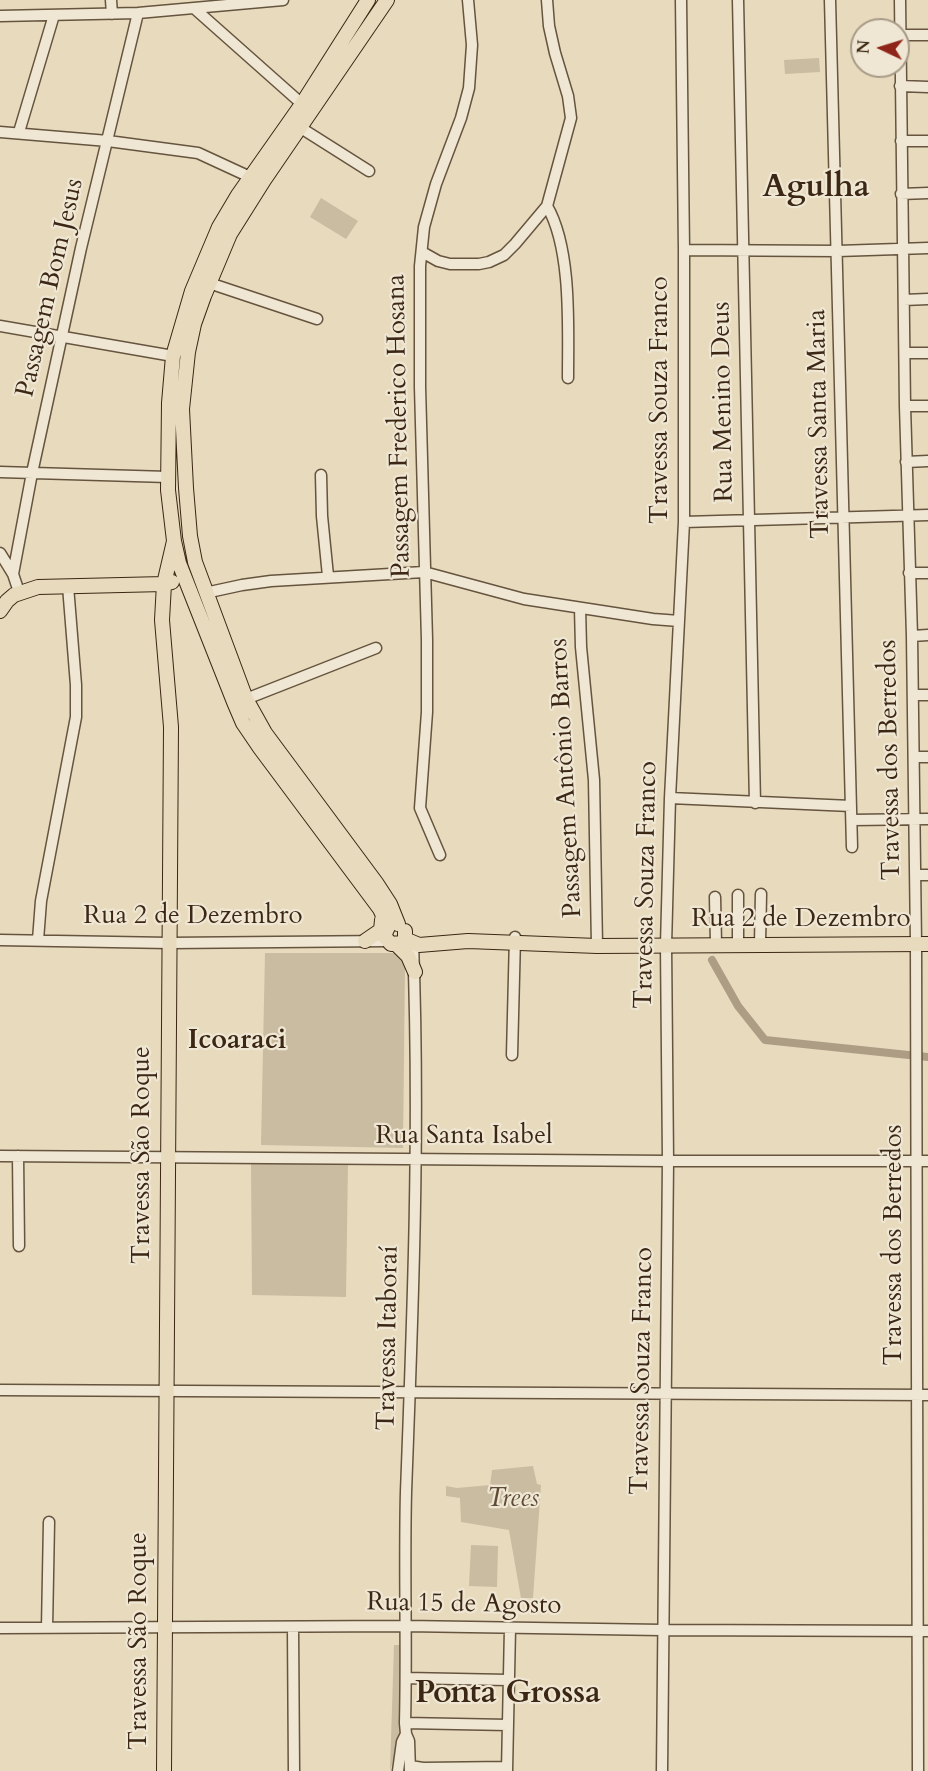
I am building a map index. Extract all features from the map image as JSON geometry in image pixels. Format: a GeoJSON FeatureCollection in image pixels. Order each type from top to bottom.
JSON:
{"type":"FeatureCollection","features":[{"type":"Feature","properties":{"kind":"main road"},"geometry":{"type":"LineString","coordinates":[[367,0],[302,104],[250,177],[192,291],[173,356],[182,419],[190,536],[205,594],[246,699],[265,733],[377,884],[390,904],[393,926]]}},
{"type":"Feature","properties":{"kind":"main road"},"geometry":{"type":"LineString","coordinates":[[387,0],[301,128],[225,230],[194,324],[177,390],[168,477],[174,541],[184,577],[243,723],[393,926],[405,930],[400,942]]}},
{"type":"Feature","properties":{"kind":"main road"},"geometry":{"type":"LineString","coordinates":[[168,477],[186,478]]}},
{"type":"Feature","properties":{"kind":"main road","name":"Travessa São Roque"},"geometry":{"type":"LineString","coordinates":[[164,1771],[171,727],[162,640],[164,584],[174,541]]}},
{"type":"Feature","properties":{"kind":"main road"},"geometry":{"type":"LineString","coordinates":[[0,611],[7,601],[19,592],[38,587],[164,584],[184,577],[190,572],[195,562]]}},
{"type":"Feature","properties":{"kind":"main road"},"geometry":{"type":"LineString","coordinates":[[365,941],[381,930],[380,909]]}},
{"type":"Feature","properties":{"kind":"main road"},"geometry":{"type":"LineString","coordinates":[[393,926],[385,931],[400,942],[415,972]]}},
{"type":"Feature","properties":{"kind":"main road","name":"Rua 2 de Dezembro"},"geometry":{"type":"LineString","coordinates":[[400,942],[419,945],[515,940],[598,943],[922,944]]}},
{"type":"Feature","properties":{"kind":"street"},"geometry":{"type":"LineString","coordinates":[[111,0],[112,14]]}},
{"type":"Feature","properties":{"kind":"street"},"geometry":{"type":"LineString","coordinates":[[0,16],[138,13],[188,6],[283,0]]}},
{"type":"Feature","properties":{"kind":"street","name":"Passagem Frederico Hosana"},"geometry":{"type":"LineString","coordinates":[[440,855],[420,808],[427,712],[419,349],[422,252],[424,227],[436,184],[461,118],[469,88],[472,45],[468,0]]}},
{"type":"Feature","properties":{"kind":"street"},"geometry":{"type":"LineString","coordinates":[[422,252],[438,261],[450,264],[489,262],[504,255],[547,206],[571,118],[568,96],[549,26],[547,0]]}},
{"type":"Feature","properties":{"kind":"street","name":"Travessa Souza Franco"},"geometry":{"type":"LineString","coordinates":[[662,1771],[670,798],[684,522],[681,0]]}},
{"type":"Feature","properties":{"kind":"street","name":"Rua Menino Deus"},"geometry":{"type":"LineString","coordinates":[[738,0],[755,803]]}},
{"type":"Feature","properties":{"kind":"street","name":"Travessa Santa Maria"},"geometry":{"type":"LineString","coordinates":[[830,0],[852,847]]}},
{"type":"Feature","properties":{"kind":"street","name":"Travessa dos Berredos"},"geometry":{"type":"LineString","coordinates":[[900,0],[901,18]]}},
{"type":"Feature","properties":{"kind":"street"},"geometry":{"type":"LineString","coordinates":[[188,6],[302,104]]}},
{"type":"Feature","properties":{"kind":"street","name":"Passagem Bom Jesus"},"geometry":{"type":"LineString","coordinates":[[13,574],[32,473],[81,248],[138,13]]}},
{"type":"Feature","properties":{"kind":"street"},"geometry":{"type":"LineString","coordinates":[[19,132],[54,15]]}},
{"type":"Feature","properties":{"kind":"street"},"geometry":{"type":"LineString","coordinates":[[910,35],[928,35]]}},
{"type":"Feature","properties":{"kind":"street","name":"Travessa dos Berredos"},"geometry":{"type":"LineString","coordinates":[[900,78],[915,875],[922,944],[920,1043],[916,1066],[922,1160],[923,1395],[923,1630],[918,1771]]}},
{"type":"Feature","properties":{"kind":"street"},"geometry":{"type":"LineString","coordinates":[[900,86],[928,87]]}},
{"type":"Feature","properties":{"kind":"street"},"geometry":{"type":"LineString","coordinates":[[301,128],[369,171]]}},
{"type":"Feature","properties":{"kind":"street"},"geometry":{"type":"LineString","coordinates":[[0,132],[108,141],[198,153],[250,177]]}},
{"type":"Feature","properties":{"kind":"street"},"geometry":{"type":"LineString","coordinates":[[901,141],[928,141]]}},
{"type":"Feature","properties":{"kind":"street"},"geometry":{"type":"LineString","coordinates":[[901,194],[928,193]]}},
{"type":"Feature","properties":{"kind":"street"},"geometry":{"type":"LineString","coordinates":[[547,206],[560,240],[568,298],[568,378]]}},
{"type":"Feature","properties":{"kind":"street"},"geometry":{"type":"LineString","coordinates":[[684,250],[928,248]]}},
{"type":"Feature","properties":{"kind":"street"},"geometry":{"type":"LineString","coordinates":[[209,283],[317,319]]}},
{"type":"Feature","properties":{"kind":"street"},"geometry":{"type":"LineString","coordinates":[[904,300],[928,299]]}},
{"type":"Feature","properties":{"kind":"street"},"geometry":{"type":"LineString","coordinates":[[0,326],[173,356]]}},
{"type":"Feature","properties":{"kind":"street"},"geometry":{"type":"LineString","coordinates":[[905,353],[928,353]]}},
{"type":"Feature","properties":{"kind":"street"},"geometry":{"type":"LineString","coordinates":[[905,406],[928,406]]}},
{"type":"Feature","properties":{"kind":"street"},"geometry":{"type":"LineString","coordinates":[[906,462],[928,461]]}},
{"type":"Feature","properties":{"kind":"street"},"geometry":{"type":"LineString","coordinates":[[0,472],[168,477]]}},
{"type":"Feature","properties":{"kind":"street"},"geometry":{"type":"LineString","coordinates":[[321,475],[322,516],[328,576]]}},
{"type":"Feature","properties":{"kind":"street"},"geometry":{"type":"LineString","coordinates":[[684,522],[928,515]]}},
{"type":"Feature","properties":{"kind":"street"},"geometry":{"type":"LineString","coordinates":[[0,553],[13,574],[19,592]]}},
{"type":"Feature","properties":{"kind":"street"},"geometry":{"type":"LineString","coordinates":[[205,594],[242,585],[328,576],[424,572],[524,599],[652,619],[679,621]]}},
{"type":"Feature","properties":{"kind":"street"},"geometry":{"type":"LineString","coordinates":[[0,573],[13,574]]}},
{"type":"Feature","properties":{"kind":"street"},"geometry":{"type":"LineString","coordinates":[[909,573],[928,573]]}},
{"type":"Feature","properties":{"kind":"street"},"geometry":{"type":"LineString","coordinates":[[38,940],[41,901],[76,717],[76,685],[68,586]]}},
{"type":"Feature","properties":{"kind":"street","name":"Passagem Antônio Barros"},"geometry":{"type":"LineString","coordinates":[[580,608],[581,648],[594,780],[598,943]]}},
{"type":"Feature","properties":{"kind":"street"},"geometry":{"type":"LineString","coordinates":[[912,636],[928,635]]}},
{"type":"Feature","properties":{"kind":"street"},"geometry":{"type":"LineString","coordinates":[[246,699],[375,648]]}},
{"type":"Feature","properties":{"kind":"street"},"geometry":{"type":"LineString","coordinates":[[913,695],[928,695]]}},
{"type":"Feature","properties":{"kind":"street"},"geometry":{"type":"LineString","coordinates":[[914,758],[928,757]]}},
{"type":"Feature","properties":{"kind":"street"},"geometry":{"type":"LineString","coordinates":[[670,798],[851,806]]}},
{"type":"Feature","properties":{"kind":"street"},"geometry":{"type":"LineString","coordinates":[[852,820],[928,819]]}},
{"type":"Feature","properties":{"kind":"street"},"geometry":{"type":"LineString","coordinates":[[915,875],[928,875]]}},
{"type":"Feature","properties":{"kind":"street"},"geometry":{"type":"LineString","coordinates":[[738,894],[738,944]]}},
{"type":"Feature","properties":{"kind":"street"},"geometry":{"type":"LineString","coordinates":[[760,943],[761,894]]}},
{"type":"Feature","properties":{"kind":"street"},"geometry":{"type":"LineString","coordinates":[[715,897],[716,944]]}},
{"type":"Feature","properties":{"kind":"street","name":"Rua 2 de Dezembro"},"geometry":{"type":"LineString","coordinates":[[0,940],[169,943],[400,942]]}},
{"type":"Feature","properties":{"kind":"street"},"geometry":{"type":"LineString","coordinates":[[512,1055],[515,940]]}},
{"type":"Feature","properties":{"kind":"street","name":"Travessa Itaboraí"},"geometry":{"type":"LineString","coordinates":[[398,1771],[406,1729],[406,1494],[411,1393],[416,1159],[415,972]]}},
{"type":"Feature","properties":{"kind":"street","name":"Rua Santa Isabel"},"geometry":{"type":"LineString","coordinates":[[0,1156],[668,1161],[922,1160]]}},
{"type":"Feature","properties":{"kind":"street"},"geometry":{"type":"LineString","coordinates":[[18,1156],[20,1246]]}},
{"type":"Feature","properties":{"kind":"street"},"geometry":{"type":"LineString","coordinates":[[0,1390],[923,1395]]}},
{"type":"Feature","properties":{"kind":"street"},"geometry":{"type":"LineString","coordinates":[[47,1628],[49,1522]]}},
{"type":"Feature","properties":{"kind":"street","name":"Rua 15 de Agosto"},"geometry":{"type":"LineString","coordinates":[[0,1628],[406,1626],[662,1630],[923,1630]]}},
{"type":"Feature","properties":{"kind":"street"},"geometry":{"type":"LineString","coordinates":[[293,1627],[294,1771]]}},
{"type":"Feature","properties":{"kind":"street"},"geometry":{"type":"LineString","coordinates":[[410,1769],[507,1769],[510,1628]]}},
{"type":"Feature","properties":{"kind":"street"},"geometry":{"type":"LineString","coordinates":[[406,1678],[508,1680]]}},
{"type":"Feature","properties":{"kind":"street"},"geometry":{"type":"LineString","coordinates":[[406,1729],[508,1725]]}},
{"type":"Feature","properties":{"kind":"street","name":"Travessa Itaboraí"},"geometry":{"type":"LineString","coordinates":[[406,1729],[410,1741],[410,1769]]}},
{"type":"Feature","properties":{"kind":"green space"},"geometry":{"type":"Polygon","coordinates":[[[819,58],[820,72],[785,74],[784,60],[819,58]]]}},
{"type":"Feature","properties":{"kind":"green space"},"geometry":{"type":"Polygon","coordinates":[[[321,198],[358,221],[346,239],[310,217],[321,198]]]}},
{"type":"Feature","properties":{"kind":"green space"},"geometry":{"type":"Polygon","coordinates":[[[265,953],[396,953],[405,966],[403,1148],[261,1145],[265,953]]]}},
{"type":"Feature","properties":{"kind":"green space"},"geometry":{"type":"Polygon","coordinates":[[[251,1162],[348,1162],[346,1297],[252,1295],[251,1162]]]}},
{"type":"Feature","properties":{"kind":"green space","name":"Trees"},"geometry":{"type":"Polygon","coordinates":[[[533,1466],[537,1484],[541,1485],[533,1598],[521,1598],[509,1530],[461,1522],[460,1498],[446,1496],[446,1486],[457,1488],[490,1485],[492,1470],[533,1466]]]}},
{"type":"Feature","properties":{"kind":"green space"},"geometry":{"type":"Polygon","coordinates":[[[471,1545],[498,1546],[497,1587],[469,1586],[471,1545]]]}},
{"type":"Feature","properties":{"kind":"green space"},"geometry":{"type":"Polygon","coordinates":[[[394,1645],[403,1645],[401,1734],[390,1771],[394,1645]]]}},
{"type":"Feature","properties":{"kind":"waterway"},"geometry":{"type":"LineString","coordinates":[[712,960],[738,1006],[765,1040],[928,1057]]}},
{"type":"Feature","properties":{"kind":"district","name":"Agulha"},"geometry":{"type":"Point","coordinates":[816,189]}},
{"type":"Feature","properties":{"kind":"district","name":"Icoaraci"},"geometry":{"type":"Point","coordinates":[237,1042]}},
{"type":"Feature","properties":{"kind":"district","name":"Ponta Grossa"},"geometry":{"type":"Point","coordinates":[508,1695]}}]}
